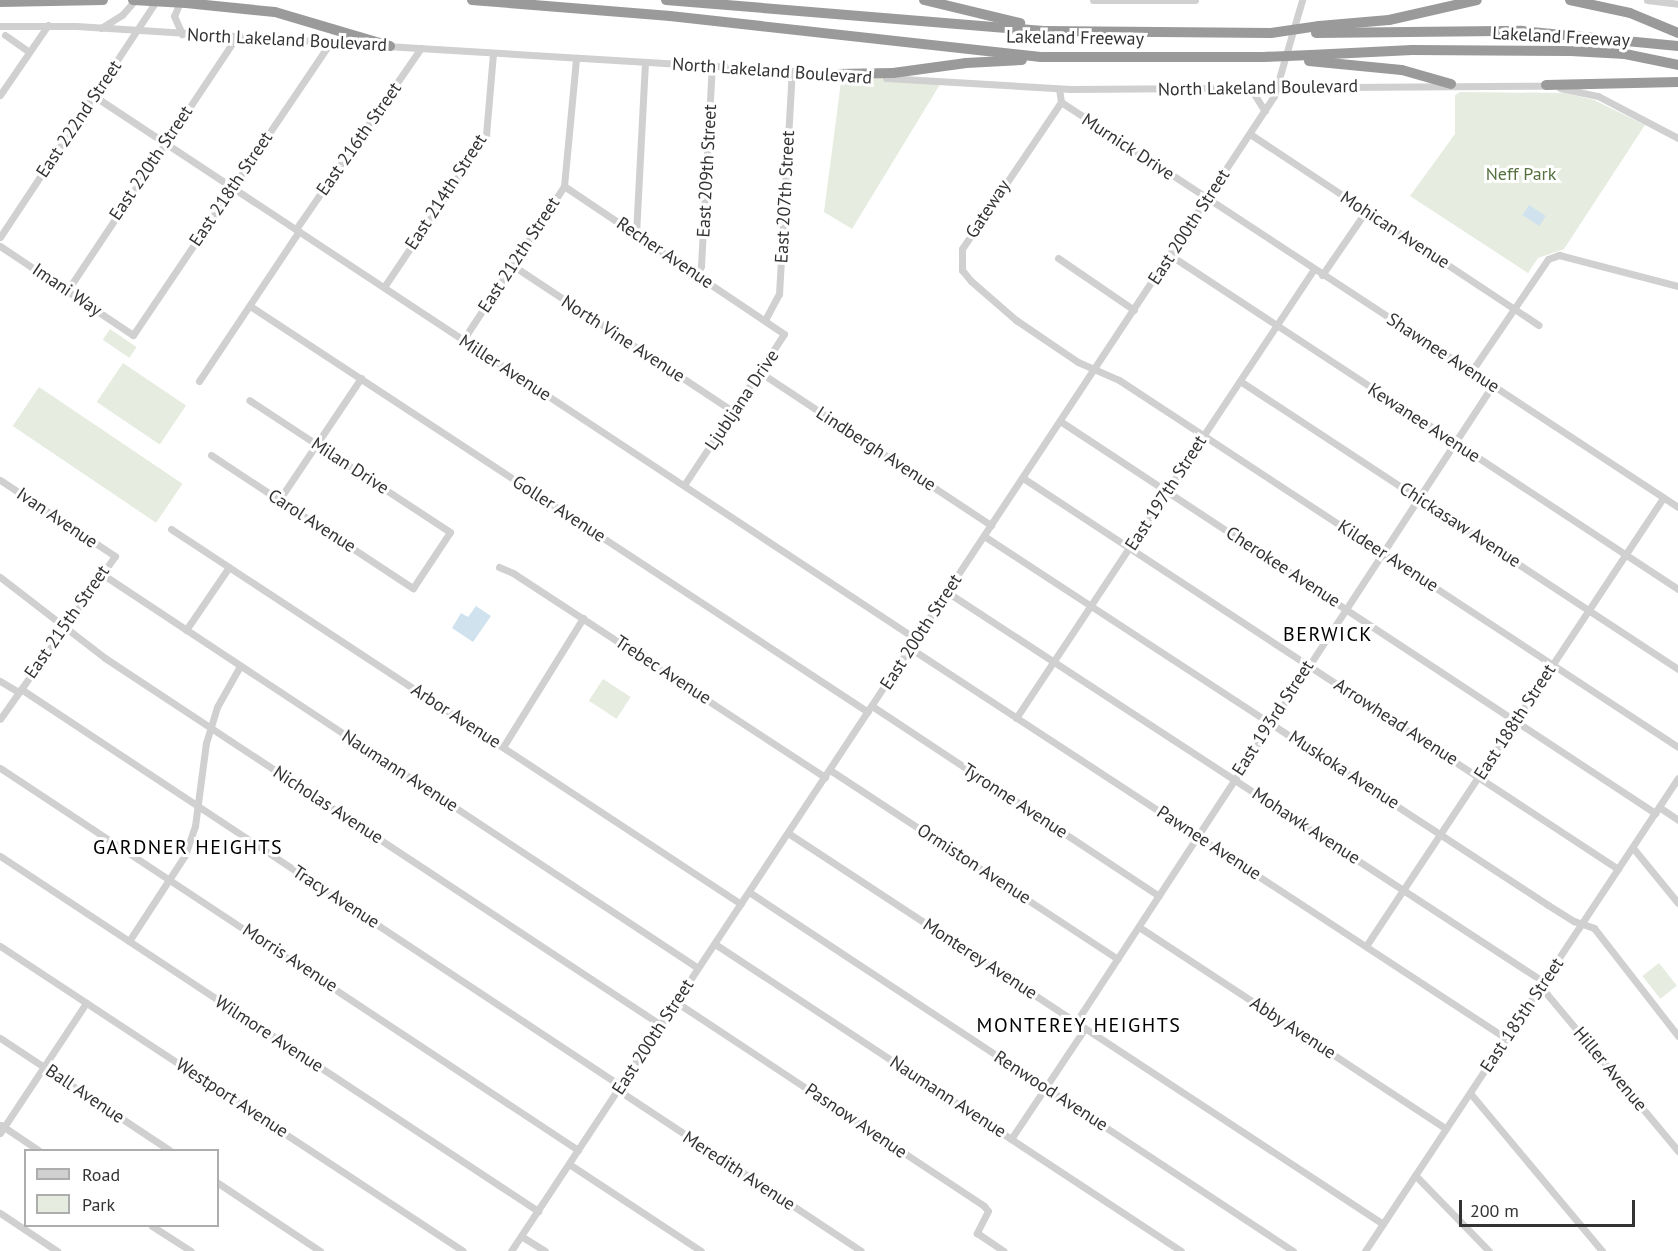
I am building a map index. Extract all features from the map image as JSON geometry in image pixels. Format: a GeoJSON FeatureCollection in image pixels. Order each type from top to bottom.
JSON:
{"type":"FeatureCollection","features":[{"type":"Feature","properties":{"kind":"highway"},"geometry":{"type":"LineString","coordinates":[[0,2],[103,0]]}},
{"type":"Feature","properties":{"kind":"highway"},"geometry":{"type":"LineString","coordinates":[[134,0],[184,2],[275,12],[390,46]]}},
{"type":"Feature","properties":{"kind":"highway","name":"Lakeland Freeway"},"geometry":{"type":"LineString","coordinates":[[472,0],[670,16],[1041,57],[1310,58],[1412,50],[1571,51],[1625,54],[1678,65]]}},
{"type":"Feature","properties":{"kind":"highway","name":"Lakeland Freeway"},"geometry":{"type":"LineString","coordinates":[[666,0],[902,21],[1113,33],[1271,33],[1318,29],[1522,31],[1635,39],[1678,46]]}},
{"type":"Feature","properties":{"kind":"highway"},"geometry":{"type":"LineString","coordinates":[[924,0],[1027,25],[1113,33]]}},
{"type":"Feature","properties":{"kind":"highway"},"geometry":{"type":"LineString","coordinates":[[1318,29],[1389,20],[1478,0]]}},
{"type":"Feature","properties":{"kind":"highway"},"geometry":{"type":"LineString","coordinates":[[1570,0],[1630,13],[1678,33]]}},
{"type":"Feature","properties":{"kind":"highway"},"geometry":{"type":"LineString","coordinates":[[837,74],[893,73],[1041,57]]}},
{"type":"Feature","properties":{"kind":"highway"},"geometry":{"type":"LineString","coordinates":[[1310,58],[1402,70],[1451,84]]}},
{"type":"Feature","properties":{"kind":"highway"},"geometry":{"type":"LineString","coordinates":[[1546,85],[1678,82]]}},
{"type":"Feature","properties":{"kind":"street"},"geometry":{"type":"LineString","coordinates":[[101,28],[122,15],[134,0]]}},
{"type":"Feature","properties":{"kind":"street","name":"East 222nd Street"},"geometry":{"type":"LineString","coordinates":[[0,237],[157,0]]}},
{"type":"Feature","properties":{"kind":"street"},"geometry":{"type":"LineString","coordinates":[[1093,0],[1195,0]]}},
{"type":"Feature","properties":{"kind":"street","name":"East 200th Street"},"geometry":{"type":"LineString","coordinates":[[512,1251],[1278,90],[1302,0]]}},
{"type":"Feature","properties":{"kind":"street"},"geometry":{"type":"LineString","coordinates":[[1647,0],[1678,4]]}},
{"type":"Feature","properties":{"kind":"street"},"geometry":{"type":"LineString","coordinates":[[182,34],[174,16],[184,2]]}},
{"type":"Feature","properties":{"kind":"street"},"geometry":{"type":"LineString","coordinates":[[0,95],[48,25]]}},
{"type":"Feature","properties":{"kind":"street","name":"North Lakeland Boulevard"},"geometry":{"type":"LineString","coordinates":[[0,26],[48,25],[136,32],[237,36],[329,44],[1059,89],[1278,90],[1451,84],[1546,85],[1598,96],[1676,137]]}},
{"type":"Feature","properties":{"kind":"street"},"geometry":{"type":"LineString","coordinates":[[5,35],[29,52]]}},
{"type":"Feature","properties":{"kind":"street","name":"East 220th Street"},"geometry":{"type":"LineString","coordinates":[[67,291],[237,36]]}},
{"type":"Feature","properties":{"kind":"street","name":"East 218th Street"},"geometry":{"type":"LineString","coordinates":[[133,334],[329,44]]}},
{"type":"Feature","properties":{"kind":"street","name":"East 216th Street"},"geometry":{"type":"LineString","coordinates":[[199,381],[250,306],[297,230],[422,48]]}},
{"type":"Feature","properties":{"kind":"street","name":"East 214th Street"},"geometry":{"type":"LineString","coordinates":[[384,287],[486,135],[494,54]]}},
{"type":"Feature","properties":{"kind":"street","name":"East 212th Street"},"geometry":{"type":"LineString","coordinates":[[463,340],[564,186],[576,59]]}},
{"type":"Feature","properties":{"kind":"street"},"geometry":{"type":"LineString","coordinates":[[636,234],[645,63]]}},
{"type":"Feature","properties":{"kind":"street","name":"East 209th Street"},"geometry":{"type":"LineString","coordinates":[[698,275],[701,266],[712,66]]}},
{"type":"Feature","properties":{"kind":"street","name":"East 207th Street"},"geometry":{"type":"LineString","coordinates":[[765,320],[780,294],[792,71]]}},
{"type":"Feature","properties":{"kind":"street"},"geometry":{"type":"LineString","coordinates":[[1059,89],[1061,102]]}},
{"type":"Feature","properties":{"kind":"street"},"geometry":{"type":"LineString","coordinates":[[1251,90],[1264,111]]}},
{"type":"Feature","properties":{"kind":"street","name":"Miller Avenue"},"geometry":{"type":"LineString","coordinates":[[94,96],[916,639]]}},
{"type":"Feature","properties":{"kind":"street","name":"Murnick Drive"},"geometry":{"type":"LineString","coordinates":[[1061,102],[1208,198]]}},
{"type":"Feature","properties":{"kind":"street","name":"Gateway"},"geometry":{"type":"LineString","coordinates":[[1061,102],[962,249],[962,270],[1016,320],[1078,362],[1096,367]]}},
{"type":"Feature","properties":{"kind":"street","name":"Mohican Avenue"},"geometry":{"type":"LineString","coordinates":[[1250,134],[1539,325]]}},
{"type":"Feature","properties":{"kind":"street","name":"Recher Avenue"},"geometry":{"type":"LineString","coordinates":[[564,186],[765,320]]}},
{"type":"Feature","properties":{"kind":"street","name":"Shawnee Avenue"},"geometry":{"type":"LineString","coordinates":[[1208,198],[1678,507]]}},
{"type":"Feature","properties":{"kind":"street"},"geometry":{"type":"LineString","coordinates":[[1323,275],[1366,211]]}},
{"type":"Feature","properties":{"kind":"street","name":"Imani Way"},"geometry":{"type":"LineString","coordinates":[[0,246],[133,334]]}},
{"type":"Feature","properties":{"kind":"street","name":"Kewanee Avenue"},"geometry":{"type":"LineString","coordinates":[[1170,255],[1678,589]]}},
{"type":"Feature","properties":{"kind":"street"},"geometry":{"type":"LineString","coordinates":[[1470,372],[1548,259],[1559,255],[1678,286]]}},
{"type":"Feature","properties":{"kind":"street"},"geometry":{"type":"LineString","coordinates":[[1058,258],[1134,310]]}},
{"type":"Feature","properties":{"kind":"street","name":"North Vine Avenue"},"geometry":{"type":"LineString","coordinates":[[512,265],[734,412]]}},
{"type":"Feature","properties":{"kind":"street","name":"East 197th Street"},"geometry":{"type":"LineString","coordinates":[[1016,717],[1092,606],[1314,269]]}},
{"type":"Feature","properties":{"kind":"street","name":"Goller Avenue"},"geometry":{"type":"LineString","coordinates":[[250,306],[870,709]]}},
{"type":"Feature","properties":{"kind":"street","name":"Ljubljana Drive"},"geometry":{"type":"LineString","coordinates":[[684,485],[784,334],[765,320]]}},
{"type":"Feature","properties":{"kind":"street","name":"Kildeer Avenue"},"geometry":{"type":"LineString","coordinates":[[1096,367],[1678,747]]}},
{"type":"Feature","properties":{"kind":"street","name":"Lindbergh Avenue"},"geometry":{"type":"LineString","coordinates":[[760,373],[991,525]]}},
{"type":"Feature","properties":{"kind":"street"},"geometry":{"type":"LineString","coordinates":[[279,500],[361,378]]}},
{"type":"Feature","properties":{"kind":"street","name":"Chickasaw Avenue"},"geometry":{"type":"LineString","coordinates":[[1240,381],[1678,669]]}},
{"type":"Feature","properties":{"kind":"street","name":"East 193rd Street"},"geometry":{"type":"LineString","coordinates":[[1076,1022],[1492,386]]}},
{"type":"Feature","properties":{"kind":"street","name":"Milan Drive"},"geometry":{"type":"LineString","coordinates":[[249,400],[450,532],[412,588]]}},
{"type":"Feature","properties":{"kind":"street","name":"Cherokee Avenue"},"geometry":{"type":"LineString","coordinates":[[1060,421],[1515,720],[1657,810],[1678,820]]}},
{"type":"Feature","properties":{"kind":"street","name":"Carol Avenue"},"geometry":{"type":"LineString","coordinates":[[211,455],[412,588]]}},
{"type":"Feature","properties":{"kind":"street","name":"Arrowhead Avenue"},"geometry":{"type":"LineString","coordinates":[[1023,478],[1618,869]]}},
{"type":"Feature","properties":{"kind":"street","name":"Ivan Avenue"},"geometry":{"type":"LineString","coordinates":[[0,480],[115,556]]}},
{"type":"Feature","properties":{"kind":"street","name":"East 188th Street"},"geometry":{"type":"LineString","coordinates":[[1366,946],[1663,498]]}},
{"type":"Feature","properties":{"kind":"street","name":"Arbor Avenue"},"geometry":{"type":"LineString","coordinates":[[171,529],[741,904]]}},
{"type":"Feature","properties":{"kind":"street","name":"Muskoka Avenue"},"geometry":{"type":"LineString","coordinates":[[984,536],[1440,833],[1583,924],[1594,928],[1678,1036]]}},
{"type":"Feature","properties":{"kind":"street","name":"East 215th Street"},"geometry":{"type":"LineString","coordinates":[[0,719],[115,556]]}},
{"type":"Feature","properties":{"kind":"street"},"geometry":{"type":"LineString","coordinates":[[186,630],[229,567]]}},
{"type":"Feature","properties":{"kind":"street","name":"Trebec Avenue"},"geometry":{"type":"LineString","coordinates":[[499,567],[513,573],[583,618],[825,777]]}},
{"type":"Feature","properties":{"kind":"street","name":"Naumann Avenue"},"geometry":{"type":"LineString","coordinates":[[102,574],[698,968]]}},
{"type":"Feature","properties":{"kind":"street","name":"Nicholas Avenue"},"geometry":{"type":"LineString","coordinates":[[0,577],[105,658],[661,1025]]}},
{"type":"Feature","properties":{"kind":"street","name":"Mohawk Avenue"},"geometry":{"type":"LineString","coordinates":[[948,591],[1403,890],[1543,985]]}},
{"type":"Feature","properties":{"kind":"street"},"geometry":{"type":"LineString","coordinates":[[503,747],[583,618]]}},
{"type":"Feature","properties":{"kind":"street","name":"Pawnee Avenue"},"geometry":{"type":"LineString","coordinates":[[910,648],[1507,1039]]}},
{"type":"Feature","properties":{"kind":"street"},"geometry":{"type":"LineString","coordinates":[[129,941],[170,879],[192,838],[211,728],[217,707],[240,666]]}},
{"type":"Feature","properties":{"kind":"street","name":"Tracy Avenue"},"geometry":{"type":"LineString","coordinates":[[0,681],[19,690],[199,807],[619,1088]]}},
{"type":"Feature","properties":{"kind":"street","name":"Tyronne Avenue"},"geometry":{"type":"LineString","coordinates":[[870,709],[1159,896]]}},
{"type":"Feature","properties":{"kind":"street","name":"Morris Avenue"},"geometry":{"type":"LineString","coordinates":[[0,768],[579,1150]]}},
{"type":"Feature","properties":{"kind":"street","name":"Ormiston Avenue"},"geometry":{"type":"LineString","coordinates":[[830,770],[1118,959]]}},
{"type":"Feature","properties":{"kind":"street","name":"East 185th Street"},"geometry":{"type":"LineString","coordinates":[[1369,1249],[1383,1224],[1678,778]]}},
{"type":"Feature","properties":{"kind":"street","name":"Monterey Avenue"},"geometry":{"type":"LineString","coordinates":[[788,833],[1383,1224]]}},
{"type":"Feature","properties":{"kind":"street"},"geometry":{"type":"LineString","coordinates":[[1633,848],[1678,903]]}},
{"type":"Feature","properties":{"kind":"street","name":"Wilmore Avenue"},"geometry":{"type":"LineString","coordinates":[[0,856],[538,1211]]}},
{"type":"Feature","properties":{"kind":"street","name":"Renwood Avenue"},"geometry":{"type":"LineString","coordinates":[[749,892],[1293,1251]]}},
{"type":"Feature","properties":{"kind":"street","name":"Abby Avenue"},"geometry":{"type":"LineString","coordinates":[[1139,927],[1446,1129]]}},
{"type":"Feature","properties":{"kind":"street","name":"Naumann Avenue"},"geometry":{"type":"LineString","coordinates":[[715,944],[1181,1251]]}},
{"type":"Feature","properties":{"kind":"street","name":"Westport Avenue"},"geometry":{"type":"LineString","coordinates":[[0,946],[463,1251]]}},
{"type":"Feature","properties":{"kind":"street","name":"Hiller Avenue"},"geometry":{"type":"LineString","coordinates":[[1543,985],[1678,1151]]}},
{"type":"Feature","properties":{"kind":"street","name":"Pasnow Avenue"},"geometry":{"type":"LineString","coordinates":[[676,1002],[984,1206],[988,1210],[978,1233],[1004,1251]]}},
{"type":"Feature","properties":{"kind":"street"},"geometry":{"type":"LineString","coordinates":[[37,1149],[1,1128],[86,1003]]}},
{"type":"Feature","properties":{"kind":"street"},"geometry":{"type":"LineString","coordinates":[[1011,1139],[1085,1028]]}},
{"type":"Feature","properties":{"kind":"street","name":"Ball Avenue"},"geometry":{"type":"LineString","coordinates":[[0,1038],[167,1149]]}},
{"type":"Feature","properties":{"kind":"street","name":"Meredith Avenue"},"geometry":{"type":"LineString","coordinates":[[619,1088],[861,1251]]}},
{"type":"Feature","properties":{"kind":"street"},"geometry":{"type":"LineString","coordinates":[[1470,1093],[1602,1251]]}},
{"type":"Feature","properties":{"kind":"street"},"geometry":{"type":"LineString","coordinates":[[569,1164],[701,1251]]}},
{"type":"Feature","properties":{"kind":"street"},"geometry":{"type":"LineString","coordinates":[[1415,1176],[1489,1251]]}},
{"type":"Feature","properties":{"kind":"street"},"geometry":{"type":"LineString","coordinates":[[219,1184],[320,1251]]}},
{"type":"Feature","properties":{"kind":"street"},"geometry":{"type":"LineString","coordinates":[[0,1213],[57,1251]]}},
{"type":"Feature","properties":{"kind":"street"},"geometry":{"type":"LineString","coordinates":[[154,1227],[191,1251]]}},
{"type":"Feature","properties":{"kind":"street"},"geometry":{"type":"LineString","coordinates":[[521,1236],[545,1251]]}},
{"type":"Feature","properties":{"kind":"green space"},"geometry":{"type":"Polygon","coordinates":[[[842,74],[942,81],[852,229],[824,212],[842,74]]]}},
{"type":"Feature","properties":{"kind":"green space","name":"Neff Park"},"geometry":{"type":"Polygon","coordinates":[[[1460,92],[1565,93],[1594,100],[1645,125],[1564,249],[1538,258],[1528,273],[1410,196],[1455,134],[1455,95],[1460,92]]]}},
{"type":"Feature","properties":{"kind":"green space"},"geometry":{"type":"Polygon","coordinates":[[[110,329],[137,347],[129,358],[103,340],[110,329]]]}},
{"type":"Feature","properties":{"kind":"green space"},"geometry":{"type":"Polygon","coordinates":[[[123,363],[186,405],[160,444],[97,402],[123,363]]]}},
{"type":"Feature","properties":{"kind":"green space"},"geometry":{"type":"Polygon","coordinates":[[[39,387],[182,484],[156,523],[13,426],[39,387]]]}},
{"type":"Feature","properties":{"kind":"green space"},"geometry":{"type":"Polygon","coordinates":[[[603,679],[631,697],[617,719],[589,701],[603,679]]]}},
{"type":"Feature","properties":{"kind":"green space"},"geometry":{"type":"Polygon","coordinates":[[[1659,963],[1677,986],[1660,999],[1642,976],[1659,963]]]}},
{"type":"Feature","properties":{"kind":"water"},"geometry":{"type":"Polygon","coordinates":[[[1529,205],[1546,216],[1539,226],[1522,215],[1529,205]]]}},
{"type":"Feature","properties":{"kind":"water"},"geometry":{"type":"Polygon","coordinates":[[[476,606],[491,616],[473,642],[452,628],[461,613],[468,617],[476,606]]]}},
{"type":"Feature","properties":{"kind":"district","name":"BERWICK"},"geometry":{"type":"Point","coordinates":[1328,634]}},
{"type":"Feature","properties":{"kind":"district","name":"GARDNER HEIGHTS"},"geometry":{"type":"Point","coordinates":[188,847]}},
{"type":"Feature","properties":{"kind":"district","name":"MONTEREY HEIGHTS"},"geometry":{"type":"Point","coordinates":[1079,1025]}}]}
